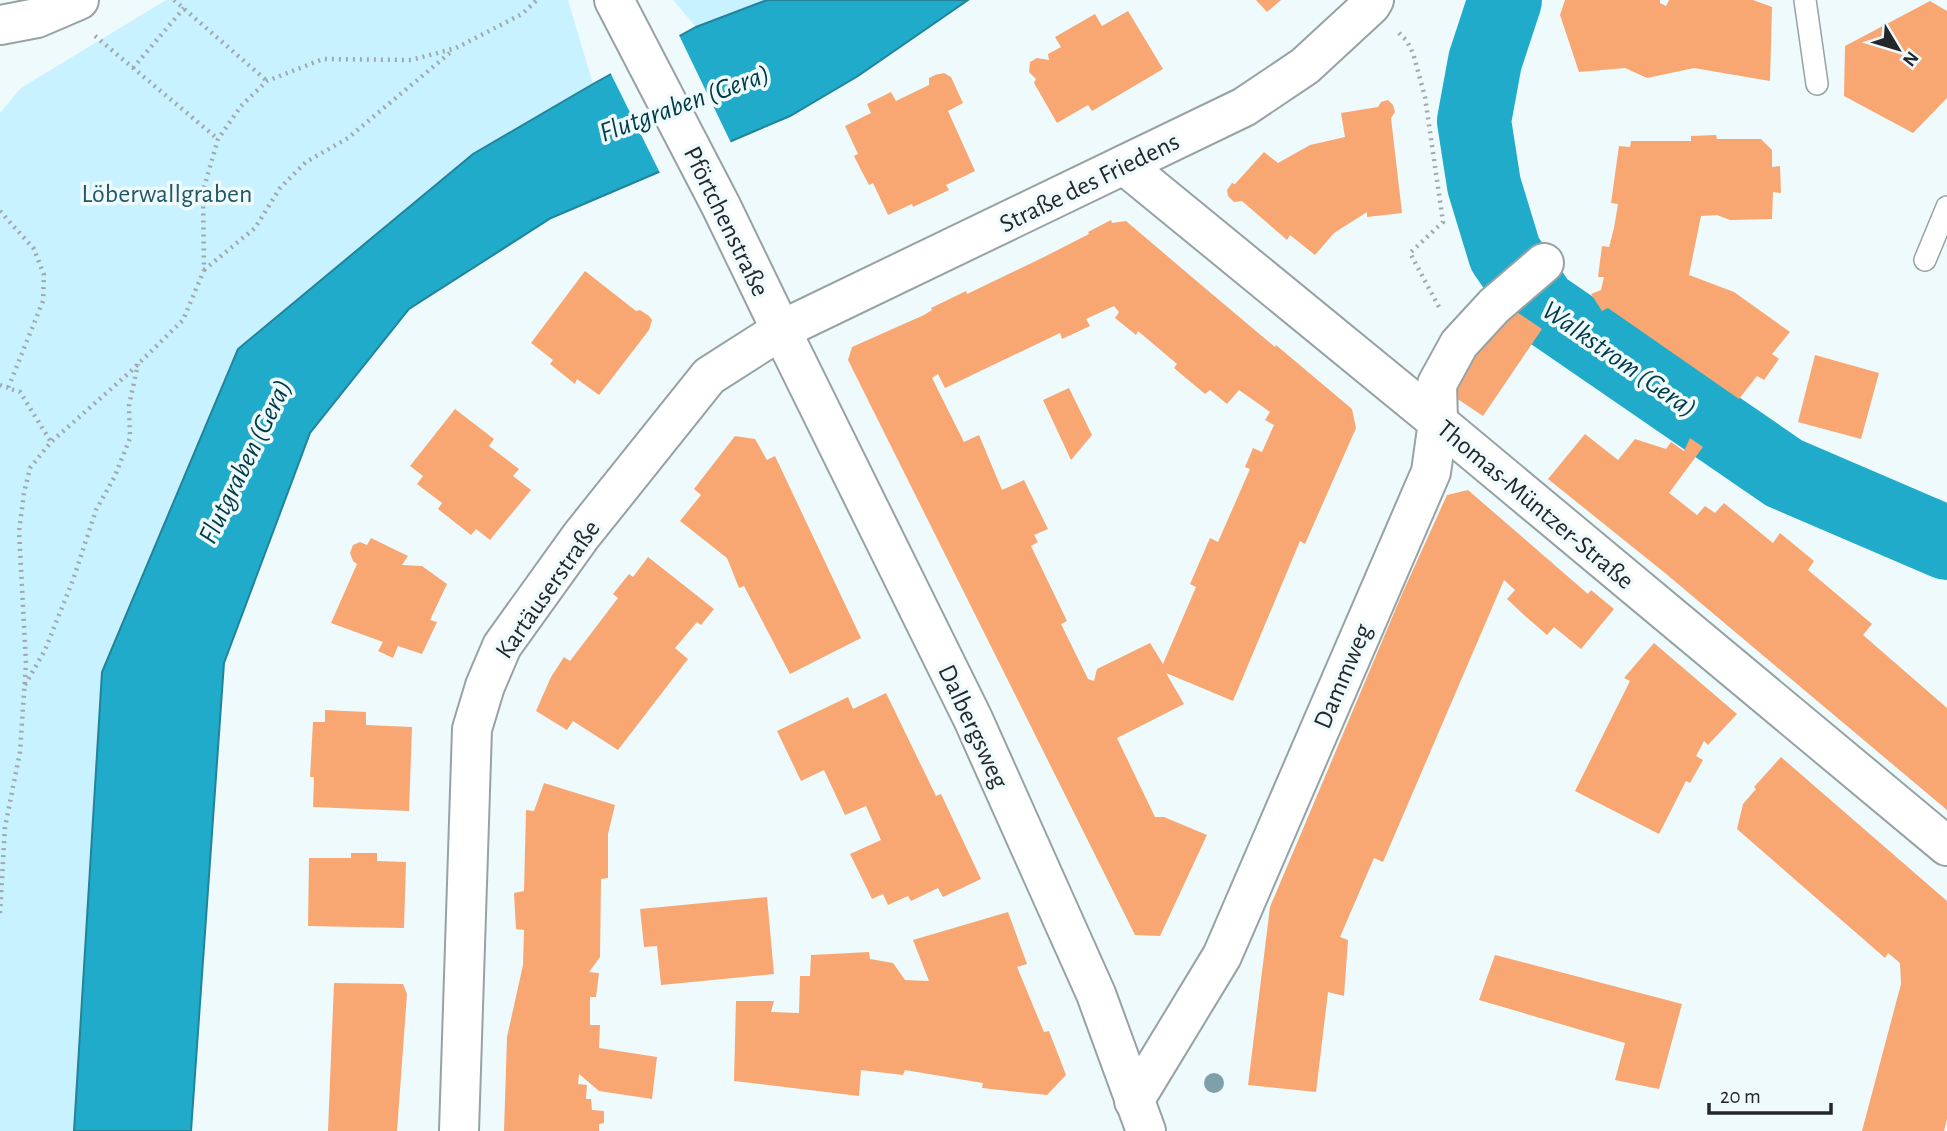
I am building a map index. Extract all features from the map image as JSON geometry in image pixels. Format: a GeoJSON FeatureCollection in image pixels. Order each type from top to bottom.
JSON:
{"type":"FeatureCollection","features":[{"type":"Feature","properties":{"kind":"street"},"geometry":{"type":"LineString","coordinates":[[0,25],[37,18],[79,0]]}},
{"type":"Feature","properties":{"kind":"street","name":"Pförtchenstraße"},"geometry":{"type":"LineString","coordinates":[[614,0],[721,206],[781,330]]}},
{"type":"Feature","properties":{"kind":"street","name":"Straße des Friedens"},"geometry":{"type":"LineString","coordinates":[[781,330],[1244,107],[1304,66],[1373,3]]}},
{"type":"Feature","properties":{"kind":"street","name":"Thomas-Müntzer-Straße"},"geometry":{"type":"LineString","coordinates":[[1124,165],[1947,846]]}},
{"type":"Feature","properties":{"kind":"street","name":"Dammweg"},"geometry":{"type":"LineString","coordinates":[[1140,1116],[1222,956],[1431,472],[1437,422],[1437,384],[1459,344],[1494,306],[1544,263]]}},
{"type":"Feature","properties":{"kind":"street","name":"Dalbergsweg"},"geometry":{"type":"LineString","coordinates":[[781,330],[973,719],[1096,994],[1140,1116]]}},
{"type":"Feature","properties":{"kind":"street","name":"Kartäuserstraße"},"geometry":{"type":"LineString","coordinates":[[459,1131],[472,729],[485,686],[502,646],[581,536],[709,376],[781,330]]}},
{"type":"Feature","properties":{"kind":"lane"},"geometry":{"type":"LineString","coordinates":[[1805,0],[1817,84]]}},
{"type":"Feature","properties":{"kind":"lane"},"geometry":{"type":"LineString","coordinates":[[1925,260],[1947,207]]}},
{"type":"Feature","properties":{"kind":"path"},"geometry":{"type":"LineString","coordinates":[[174,0],[267,81]]}},
{"type":"Feature","properties":{"kind":"path"},"geometry":{"type":"LineString","coordinates":[[0,914],[5,827],[20,752],[26,663],[19,531],[30,468],[51,442],[183,320],[204,270],[203,191],[218,139],[241,106],[267,81],[323,59],[411,60],[456,48],[522,14],[537,0]]}},
{"type":"Feature","properties":{"kind":"path"},"geometry":{"type":"LineString","coordinates":[[1373,3],[1407,41],[1425,97],[1443,222],[1410,253],[1459,344]]}},
{"type":"Feature","properties":{"kind":"path"},"geometry":{"type":"LineString","coordinates":[[134,68],[184,8]]}},
{"type":"Feature","properties":{"kind":"path"},"geometry":{"type":"LineString","coordinates":[[204,270],[255,228],[280,188],[306,162],[348,138],[456,48]]}},
{"type":"Feature","properties":{"kind":"path"},"geometry":{"type":"LineString","coordinates":[[122,59],[218,139]]}},
{"type":"Feature","properties":{"kind":"path"},"geometry":{"type":"LineString","coordinates":[[0,211],[34,248],[44,275],[43,301],[8,388]]}},
{"type":"Feature","properties":{"kind":"path"},"geometry":{"type":"LineString","coordinates":[[24,687],[45,650],[73,580],[96,510],[115,476],[130,438],[129,405],[139,363]]}},
{"type":"Feature","properties":{"kind":"path"},"geometry":{"type":"LineString","coordinates":[[0,385],[20,392],[51,442]]}},
{"type":"Feature","properties":{"kind":"green space","name":"Löberwallgraben"},"geometry":{"type":"Polygon","coordinates":[[[166,0],[568,0],[593,84],[473,154],[102,673],[74,1131],[0,1131],[0,113],[21,88],[166,0]]]}},
{"type":"Feature","properties":{"kind":"green space"},"geometry":{"type":"Polygon","coordinates":[[[673,0],[767,0],[696,27],[673,0]]]}},
{"type":"Feature","properties":{"kind":"water","name":"Flutgraben (Gera)"},"geometry":{"type":"Polygon","coordinates":[[[767,0],[968,0],[858,76],[790,116],[551,218],[409,309],[310,433],[224,663],[191,1131],[74,1131],[102,672],[238,349],[473,154],[696,27],[767,0]]]}},
{"type":"Feature","properties":{"kind":"pier"},"geometry":{"type":"Polygon","coordinates":[[[678,33],[732,145],[661,175],[609,70],[678,33]]]}},
{"type":"Feature","properties":{"kind":"building"},"geometry":{"type":"Polygon","coordinates":[[[1256,0],[1281,0],[1267,12],[1256,0]]]}},
{"type":"Feature","properties":{"kind":"building"},"geometry":{"type":"Polygon","coordinates":[[[1565,0],[1660,0],[1660,3],[1666,6],[1669,0],[1753,0],[1772,7],[1770,81],[1694,68],[1647,78],[1625,68],[1579,72],[1560,15],[1565,0]]]}},
{"type":"Feature","properties":{"kind":"building"},"geometry":{"type":"Polygon","coordinates":[[[1930,1],[1947,11],[1947,98],[1913,133],[1844,96],[1845,46],[1930,1]]]}},
{"type":"Feature","properties":{"kind":"building"},"geometry":{"type":"Polygon","coordinates":[[[1128,11],[1163,69],[1092,111],[1088,105],[1057,123],[1034,83],[1036,79],[1029,72],[1030,62],[1037,58],[1049,60],[1048,54],[1061,47],[1055,37],[1095,14],[1102,26],[1128,11]]]}},
{"type":"Feature","properties":{"kind":"building"},"geometry":{"type":"Polygon","coordinates":[[[944,73],[951,77],[963,103],[948,111],[975,171],[946,185],[949,190],[888,215],[873,183],[869,185],[854,156],[858,154],[845,126],[871,113],[867,104],[891,92],[896,101],[929,85],[929,78],[944,73]]]}},
{"type":"Feature","properties":{"kind":"building"},"geometry":{"type":"Polygon","coordinates":[[[1388,100],[1395,112],[1391,118],[1402,213],[1367,217],[1367,212],[1334,233],[1315,255],[1290,235],[1287,240],[1242,201],[1234,202],[1228,196],[1227,190],[1232,183],[1235,184],[1264,152],[1278,163],[1310,145],[1345,137],[1341,113],[1378,107],[1381,102],[1388,100]]]}},
{"type":"Feature","properties":{"kind":"building"},"geometry":{"type":"Polygon","coordinates":[[[1716,135],[1717,139],[1761,139],[1772,150],[1772,167],[1780,166],[1781,193],[1773,192],[1772,219],[1730,220],[1717,215],[1701,216],[1689,275],[1734,292],[1790,332],[1772,354],[1779,359],[1764,380],[1757,376],[1739,399],[1608,308],[1602,311],[1591,294],[1601,290],[1604,277],[1598,277],[1602,246],[1609,247],[1614,228],[1618,204],[1611,203],[1619,146],[1630,147],[1631,141],[1691,141],[1691,136],[1716,135]]]}},
{"type":"Feature","properties":{"kind":"building"},"geometry":{"type":"Polygon","coordinates":[[[1111,220],[1112,223],[1126,221],[1352,409],[1356,428],[1305,544],[1300,541],[1233,701],[1166,673],[1184,704],[1117,738],[1155,817],[1164,817],[1207,835],[1160,936],[1135,935],[848,360],[852,347],[924,315],[932,310],[931,308],[966,291],[967,294],[1044,257],[1089,234],[1088,232],[1111,220]],[[1114,306],[1086,319],[1090,326],[1062,339],[1060,333],[945,388],[938,374],[932,378],[964,442],[979,435],[1002,490],[1024,480],[1048,529],[1034,535],[1038,542],[1031,546],[1067,621],[1061,624],[1088,679],[1094,681],[1097,669],[1150,643],[1163,664],[1196,587],[1190,584],[1210,538],[1218,542],[1250,469],[1245,467],[1253,448],[1262,452],[1274,425],[1265,420],[1270,412],[1239,390],[1227,404],[1210,390],[1205,394],[1174,368],[1177,364],[1138,331],[1136,335],[1115,318],[1119,312],[1114,306]]]}},
{"type":"Feature","properties":{"kind":"building"},"geometry":{"type":"Polygon","coordinates":[[[585,271],[636,311],[640,310],[652,320],[649,330],[599,395],[577,379],[575,384],[550,364],[553,360],[531,343],[585,271]]]}},
{"type":"Feature","properties":{"kind":"building"},"geometry":{"type":"Polygon","coordinates":[[[1508,306],[1542,329],[1483,416],[1450,394],[1468,359],[1508,306]]]}},
{"type":"Feature","properties":{"kind":"building"},"geometry":{"type":"Polygon","coordinates":[[[1815,355],[1879,373],[1861,439],[1798,422],[1815,355]]]}},
{"type":"Feature","properties":{"kind":"building"},"geometry":{"type":"Polygon","coordinates":[[[1069,388],[1092,435],[1071,460],[1043,400],[1069,388]]]}},
{"type":"Feature","properties":{"kind":"building"},"geometry":{"type":"Polygon","coordinates":[[[455,409],[494,439],[489,446],[519,469],[513,476],[531,490],[490,540],[476,529],[471,535],[438,509],[442,503],[417,484],[423,476],[410,466],[455,409]]]}},
{"type":"Feature","properties":{"kind":"building"},"geometry":{"type":"Polygon","coordinates":[[[1585,434],[1618,460],[1635,439],[1666,449],[1671,442],[1684,451],[1690,438],[1703,447],[1669,493],[1697,515],[1705,506],[1715,513],[1724,503],[1773,543],[1780,533],[1814,561],[1808,570],[1872,624],[1863,635],[1947,708],[1947,810],[1665,573],[1548,479],[1585,434]]]}},
{"type":"Feature","properties":{"kind":"building"},"geometry":{"type":"Polygon","coordinates":[[[735,436],[755,439],[767,460],[775,456],[861,638],[790,674],[744,586],[739,588],[727,558],[680,521],[701,495],[694,489],[735,436]]]}},
{"type":"Feature","properties":{"kind":"building"},"geometry":{"type":"Polygon","coordinates":[[[1468,490],[1588,594],[1591,590],[1614,609],[1581,649],[1554,627],[1547,635],[1524,615],[1507,599],[1515,590],[1504,580],[1383,862],[1374,858],[1340,937],[1348,940],[1344,996],[1328,992],[1316,1092],[1248,1085],[1270,907],[1402,594],[1447,495],[1468,490]]]}},
{"type":"Feature","properties":{"kind":"building"},"geometry":{"type":"Polygon","coordinates":[[[371,538],[408,556],[402,565],[422,566],[447,584],[430,620],[437,622],[422,654],[398,646],[393,658],[378,651],[383,642],[331,623],[357,564],[350,553],[353,545],[360,542],[367,545],[371,538]]]}},
{"type":"Feature","properties":{"kind":"building"},"geometry":{"type":"Polygon","coordinates":[[[648,557],[714,609],[701,625],[697,622],[675,648],[688,659],[618,750],[573,721],[567,730],[536,711],[551,677],[564,657],[570,661],[618,598],[613,594],[629,574],[633,577],[648,557]]]}},
{"type":"Feature","properties":{"kind":"building"},"geometry":{"type":"Polygon","coordinates":[[[1654,643],[1737,714],[1708,745],[1704,741],[1696,756],[1703,760],[1690,783],[1686,781],[1659,834],[1575,791],[1630,681],[1624,678],[1654,643]]]}},
{"type":"Feature","properties":{"kind":"building"},"geometry":{"type":"Polygon","coordinates":[[[886,693],[936,796],[941,794],[981,879],[943,897],[938,888],[911,901],[908,896],[888,905],[883,894],[872,899],[850,854],[881,840],[866,806],[845,815],[824,770],[801,781],[777,731],[848,697],[853,709],[886,693]]]}},
{"type":"Feature","properties":{"kind":"building"},"geometry":{"type":"Polygon","coordinates":[[[325,710],[366,712],[366,725],[412,727],[409,811],[313,807],[314,777],[310,777],[313,722],[325,722],[325,710]]]}},
{"type":"Feature","properties":{"kind":"building"},"geometry":{"type":"Polygon","coordinates":[[[1781,757],[1947,901],[1947,1119],[1944,1131],[1862,1131],[1901,984],[1900,963],[1888,953],[1885,958],[1737,829],[1743,804],[1756,789],[1754,787],[1781,757]]]}},
{"type":"Feature","properties":{"kind":"building"},"geometry":{"type":"Polygon","coordinates":[[[544,783],[615,805],[608,834],[608,878],[601,879],[600,957],[589,972],[599,973],[596,997],[590,997],[590,1025],[600,1025],[599,1048],[657,1057],[652,1099],[599,1091],[579,1074],[578,1084],[587,1085],[586,1099],[591,1099],[592,1110],[604,1111],[604,1123],[599,1124],[599,1131],[504,1131],[507,1037],[523,965],[524,930],[516,929],[514,893],[524,891],[526,810],[534,811],[544,783]]]}},
{"type":"Feature","properties":{"kind":"building"},"geometry":{"type":"Polygon","coordinates":[[[351,853],[377,853],[377,861],[406,862],[404,928],[308,926],[309,858],[351,858],[351,853]]]}},
{"type":"Feature","properties":{"kind":"building"},"geometry":{"type":"Polygon","coordinates":[[[767,897],[774,974],[661,985],[657,946],[644,947],[640,909],[767,897]]]}},
{"type":"Feature","properties":{"kind":"building"},"geometry":{"type":"Polygon","coordinates":[[[1008,912],[1027,964],[1017,967],[1044,1032],[1049,1031],[1066,1075],[1047,1095],[982,1088],[983,1083],[905,1070],[903,1075],[861,1070],[859,1096],[734,1081],[736,1001],[774,1001],[771,1012],[799,1013],[800,976],[810,976],[811,955],[869,952],[870,959],[893,963],[905,980],[929,981],[913,940],[1008,912]]]}},
{"type":"Feature","properties":{"kind":"building"},"geometry":{"type":"Polygon","coordinates":[[[1495,955],[1682,1004],[1659,1089],[1615,1080],[1625,1043],[1479,1000],[1495,955]]]}},
{"type":"Feature","properties":{"kind":"building"},"geometry":{"type":"Polygon","coordinates":[[[334,983],[403,984],[407,994],[397,1131],[328,1131],[334,983]]]}},
{"type":"Feature","properties":{"kind":"waterway","name":"Walkstrom (Gera)"},"geometry":{"type":"LineString","coordinates":[[1505,0],[1485,61],[1474,121],[1484,185],[1505,254],[1541,306],[1784,473],[1947,543]]}}]}
